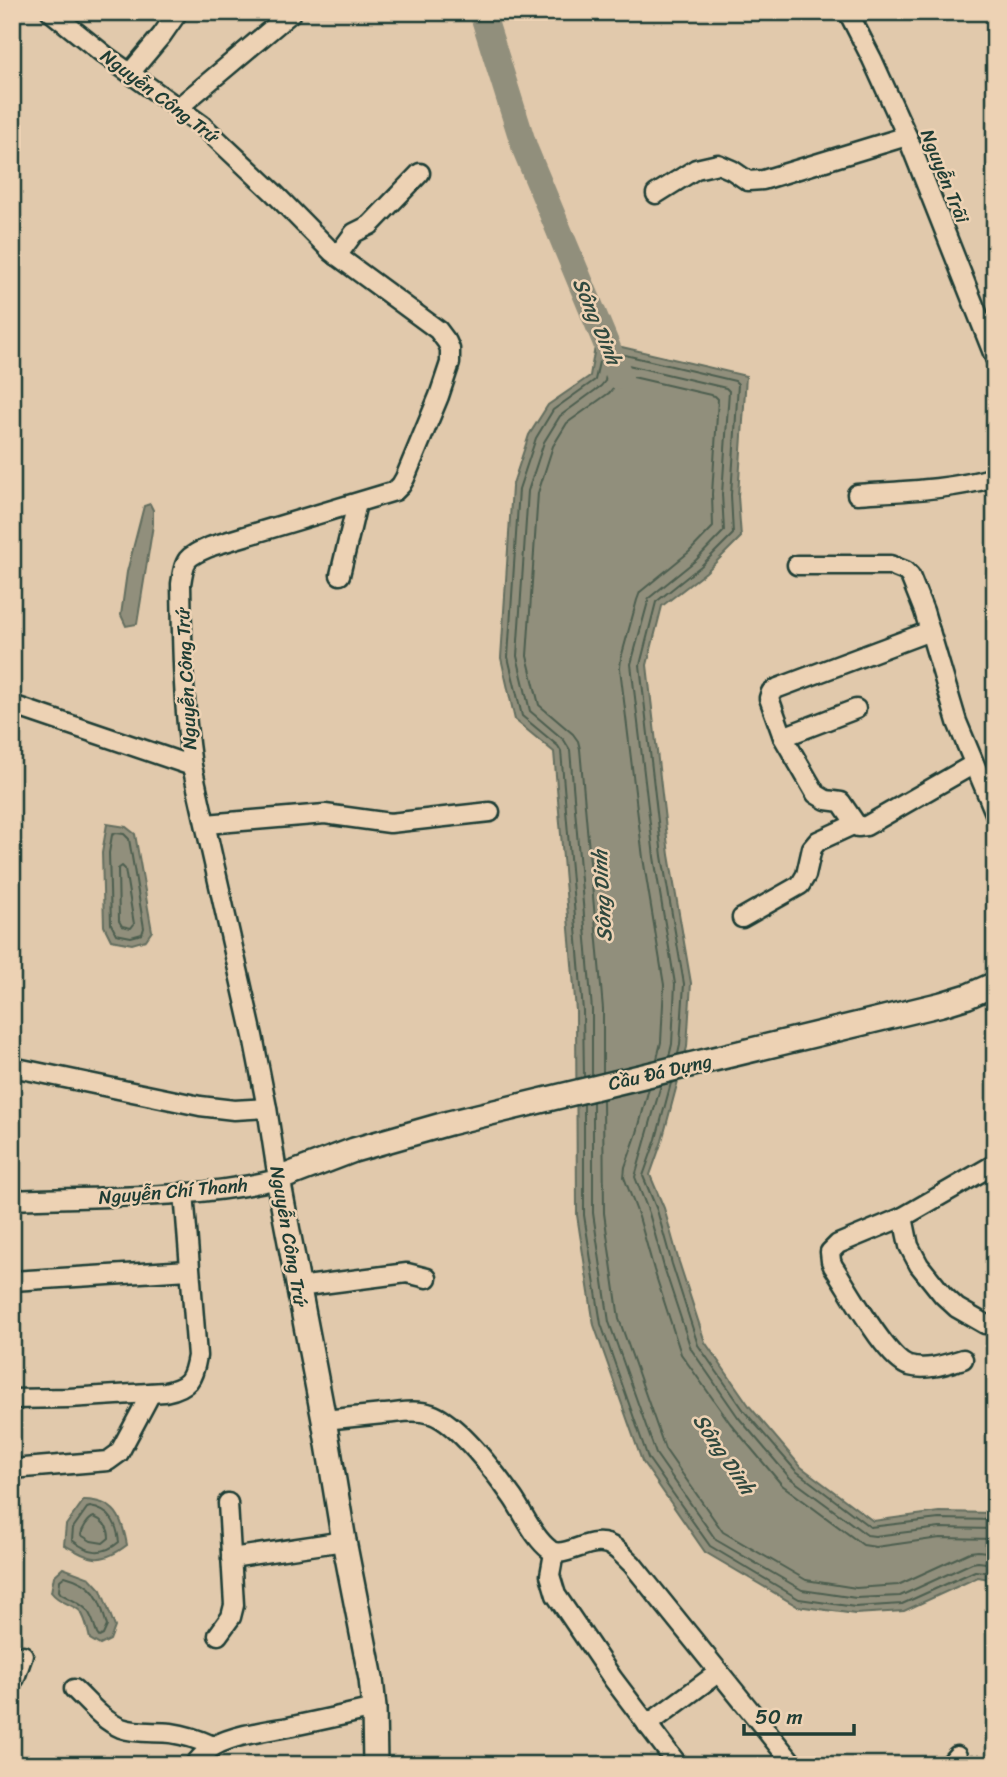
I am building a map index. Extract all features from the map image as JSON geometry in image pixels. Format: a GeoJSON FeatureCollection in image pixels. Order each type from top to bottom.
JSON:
{"type":"FeatureCollection","features":[{"type":"Feature","properties":{"kind":"main road","name":"Cầu Đá Dựng"},"geometry":{"type":"LineString","coordinates":[[449,1123],[942,1004],[995,984]]}},
{"type":"Feature","properties":{"kind":"main road","name":"Nguyễn Chí Thanh"},"geometry":{"type":"LineString","coordinates":[[278,1179],[354,1144],[449,1123]]}},
{"type":"Feature","properties":{"kind":"main road","name":"Nguyễn Công Trứ"},"geometry":{"type":"LineString","coordinates":[[278,1179],[366,1650],[374,1708],[374,1765]]}},
{"type":"Feature","properties":{"kind":"street","name":"Nguyễn Công Trứ"},"geometry":{"type":"LineString","coordinates":[[51,12],[215,136],[321,243],[438,330],[450,349],[448,373],[401,485],[389,494],[212,546],[190,556],[186,561],[181,584],[185,706],[192,766],[267,1108],[278,1179]]}},
{"type":"Feature","properties":{"kind":"street"},"geometry":{"type":"LineString","coordinates":[[130,73],[178,12]]}},
{"type":"Feature","properties":{"kind":"street"},"geometry":{"type":"LineString","coordinates":[[179,107],[292,12]]}},
{"type":"Feature","properties":{"kind":"street","name":"Nguyễn Trãi"},"geometry":{"type":"LineString","coordinates":[[855,17],[907,136],[995,358]]}},
{"type":"Feature","properties":{"kind":"street"},"geometry":{"type":"LineString","coordinates":[[656,194],[695,169],[718,164],[748,181],[763,180],[907,136]]}},
{"type":"Feature","properties":{"kind":"street"},"geometry":{"type":"LineString","coordinates":[[337,256],[354,233],[370,225],[420,173]]}},
{"type":"Feature","properties":{"kind":"street"},"geometry":{"type":"LineString","coordinates":[[856,494],[947,487],[995,477]]}},
{"type":"Feature","properties":{"kind":"street"},"geometry":{"type":"LineString","coordinates":[[340,575],[357,502]]}},
{"type":"Feature","properties":{"kind":"street"},"geometry":{"type":"LineString","coordinates":[[797,565],[878,564],[900,568],[910,576],[930,631],[957,722],[995,813]]}},
{"type":"Feature","properties":{"kind":"street"},"geometry":{"type":"LineString","coordinates":[[930,631],[772,691],[769,698],[783,737],[816,794],[823,799],[841,802],[855,824],[861,827],[974,764]]}},
{"type":"Feature","properties":{"kind":"street"},"geometry":{"type":"LineString","coordinates":[[12,705],[192,766]]}},
{"type":"Feature","properties":{"kind":"street"},"geometry":{"type":"LineString","coordinates":[[783,737],[856,709]]}},
{"type":"Feature","properties":{"kind":"street"},"geometry":{"type":"LineString","coordinates":[[206,824],[325,814],[390,823],[490,812]]}},
{"type":"Feature","properties":{"kind":"street"},"geometry":{"type":"LineString","coordinates":[[742,918],[800,884],[806,875],[812,848],[818,841],[855,824]]}},
{"type":"Feature","properties":{"kind":"street"},"geometry":{"type":"LineString","coordinates":[[12,1067],[200,1106],[234,1110],[267,1108]]}},
{"type":"Feature","properties":{"kind":"street"},"geometry":{"type":"LineString","coordinates":[[964,1359],[925,1368],[906,1366],[897,1360],[885,1347],[831,1261],[830,1252],[838,1244],[903,1217],[939,1198],[995,1164]]}},
{"type":"Feature","properties":{"kind":"street","name":"Nguyễn Chí Thanh"},"geometry":{"type":"LineString","coordinates":[[12,1200],[140,1196],[240,1187],[278,1179]]}},
{"type":"Feature","properties":{"kind":"street"},"geometry":{"type":"LineString","coordinates":[[12,1399],[151,1393],[176,1390],[189,1382],[197,1356],[184,1192]]}},
{"type":"Feature","properties":{"kind":"street"},"geometry":{"type":"LineString","coordinates":[[903,1217],[909,1246],[919,1265],[957,1308],[985,1324]]}},
{"type":"Feature","properties":{"kind":"street"},"geometry":{"type":"LineString","coordinates":[[12,1281],[189,1270]]}},
{"type":"Feature","properties":{"kind":"street"},"geometry":{"type":"LineString","coordinates":[[298,1287],[407,1273],[427,1278]]}},
{"type":"Feature","properties":{"kind":"street"},"geometry":{"type":"LineString","coordinates":[[12,1469],[108,1461],[119,1453],[151,1393]]}},
{"type":"Feature","properties":{"kind":"street"},"geometry":{"type":"LineString","coordinates":[[324,1420],[408,1411],[422,1412],[443,1419],[463,1437],[501,1481],[541,1540],[554,1553],[598,1542],[616,1549],[632,1564],[794,1765]]}},
{"type":"Feature","properties":{"kind":"street"},"geometry":{"type":"LineString","coordinates":[[218,1635],[233,1612],[228,1503]]}},
{"type":"Feature","properties":{"kind":"street"},"geometry":{"type":"LineString","coordinates":[[231,1558],[344,1541]]}},
{"type":"Feature","properties":{"kind":"street"},"geometry":{"type":"LineString","coordinates":[[554,1553],[550,1575],[556,1595],[598,1658],[678,1765]]}},
{"type":"Feature","properties":{"kind":"street"},"geometry":{"type":"LineString","coordinates":[[12,1679],[15,1678],[23,1655]]}},
{"type":"Feature","properties":{"kind":"street"},"geometry":{"type":"LineString","coordinates":[[647,1726],[719,1672]]}},
{"type":"Feature","properties":{"kind":"street"},"geometry":{"type":"LineString","coordinates":[[74,1689],[105,1718],[122,1729],[170,1733],[214,1746]]}},
{"type":"Feature","properties":{"kind":"street"},"geometry":{"type":"LineString","coordinates":[[194,1765],[214,1746],[244,1736],[374,1708]]}},
{"type":"Feature","properties":{"kind":"water"},"geometry":{"type":"Polygon","coordinates":[[[596,341],[746,376],[738,496],[741,537],[706,572],[662,606],[647,665],[669,855],[691,983],[687,1047],[650,1175],[664,1208],[705,1342],[750,1407],[801,1467],[873,1521],[939,1512],[995,1513],[995,1580],[978,1577],[904,1611],[855,1614],[797,1606],[705,1552],[642,1461],[594,1325],[577,1215],[576,1011],[554,752],[515,720],[501,658],[512,487],[529,435],[548,405],[590,376],[596,341]]]}},
{"type":"Feature","properties":{"kind":"water"},"geometry":{"type":"Polygon","coordinates":[[[150,504],[153,510],[153,525],[137,624],[126,626],[121,615],[127,572],[144,506],[150,504]]]}},
{"type":"Feature","properties":{"kind":"water"},"geometry":{"type":"Polygon","coordinates":[[[107,824],[126,827],[135,834],[152,931],[146,940],[132,944],[111,940],[104,926],[102,853],[107,824]]]}},
{"type":"Feature","properties":{"kind":"water"},"geometry":{"type":"Polygon","coordinates":[[[84,1500],[104,1504],[116,1512],[123,1526],[127,1545],[110,1556],[96,1558],[64,1545],[66,1525],[84,1500]]]}},
{"type":"Feature","properties":{"kind":"water"},"geometry":{"type":"Polygon","coordinates":[[[63,1568],[90,1578],[101,1590],[115,1627],[110,1640],[100,1645],[90,1639],[80,1611],[51,1592],[54,1576],[63,1568]]]}},
{"type":"Feature","properties":{"kind":"waterway","name":"Sông Dinh"},"geometry":{"type":"LineString","coordinates":[[482,12],[525,149],[620,377]]}}]}
